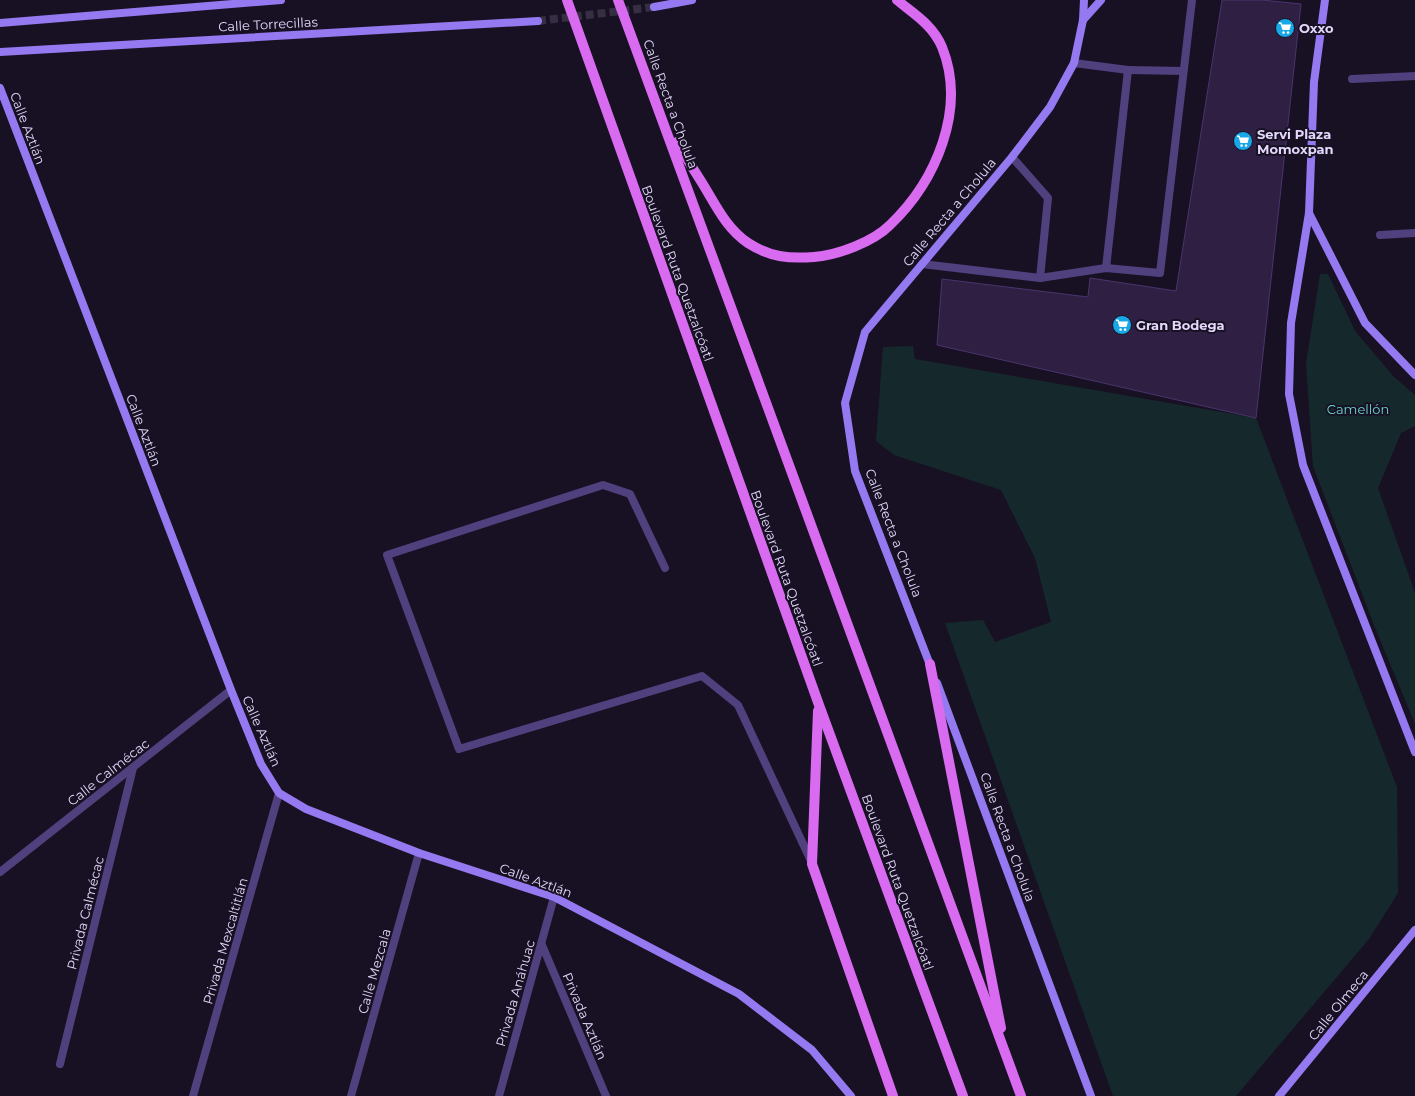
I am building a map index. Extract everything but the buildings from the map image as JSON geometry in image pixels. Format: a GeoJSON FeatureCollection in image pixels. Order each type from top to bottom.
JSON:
{"type":"FeatureCollection","features":[{"type":"Feature","properties":{"kind":"main road","name":"Calle Torrecillas"},"geometry":{"type":"LineString","coordinates":[[0,23],[281,0]]}},
{"type":"Feature","properties":{"kind":"main road","name":"Boulevard Ruta Quetzalcóatl"},"geometry":{"type":"LineString","coordinates":[[567,0],[819,705],[963,1096]]}},
{"type":"Feature","properties":{"kind":"main road","name":"Calle Recta a Cholula"},"geometry":{"type":"LineString","coordinates":[[618,0],[1021,1096]]}},
{"type":"Feature","properties":{"kind":"main road"},"geometry":{"type":"LineString","coordinates":[[654,7],[692,0]]}},
{"type":"Feature","properties":{"kind":"main road"},"geometry":{"type":"LineString","coordinates":[[661,114],[690,166],[717,209],[730,227],[746,242],[766,253],[793,259],[823,256],[862,244],[890,226],[927,180],[945,138],[950,115],[951,92],[948,68],[942,46],[930,27],[913,11],[897,0]]}},
{"type":"Feature","properties":{"kind":"main road","name":"Calle Recta a Cholula"},"geometry":{"type":"LineString","coordinates":[[1084,0],[1084,20],[1074,63],[1050,107],[1012,157],[865,332],[845,402],[855,471],[930,664],[1091,1096]]}},
{"type":"Feature","properties":{"kind":"main road"},"geometry":{"type":"LineString","coordinates":[[1084,20],[1101,0]]}},
{"type":"Feature","properties":{"kind":"main road"},"geometry":{"type":"LineString","coordinates":[[1325,0],[1314,82],[1309,213],[1291,324],[1289,394],[1303,465],[1415,752]]}},
{"type":"Feature","properties":{"kind":"main road","name":"Calle Torrecillas"},"geometry":{"type":"LineString","coordinates":[[0,52],[538,20]]}},
{"type":"Feature","properties":{"kind":"main road","name":"Calle Aztlán"},"geometry":{"type":"LineString","coordinates":[[0,88],[232,690],[262,764],[279,793],[306,809],[419,853],[554,897],[739,994],[812,1050],[851,1096]]}},
{"type":"Feature","properties":{"kind":"main road"},"geometry":{"type":"LineString","coordinates":[[1309,213],[1366,323],[1415,375]]}},
{"type":"Feature","properties":{"kind":"main road"},"geometry":{"type":"LineString","coordinates":[[930,664],[1007,1060]]}},
{"type":"Feature","properties":{"kind":"main road"},"geometry":{"type":"LineString","coordinates":[[819,705],[812,864],[893,1096]]}},
{"type":"Feature","properties":{"kind":"main road","name":"Calle Olmeca"},"geometry":{"type":"LineString","coordinates":[[1279,1096],[1415,930]]}},
{"type":"Feature","properties":{"kind":"street"},"geometry":{"type":"LineString","coordinates":[[922,264],[1040,278],[1106,268],[1160,273],[1192,0]]}},
{"type":"Feature","properties":{"kind":"street"},"geometry":{"type":"LineString","coordinates":[[1074,63],[1128,70],[1183,71]]}},
{"type":"Feature","properties":{"kind":"street"},"geometry":{"type":"LineString","coordinates":[[1106,268],[1128,70]]}},
{"type":"Feature","properties":{"kind":"street"},"geometry":{"type":"LineString","coordinates":[[1352,79],[1415,76]]}},
{"type":"Feature","properties":{"kind":"street"},"geometry":{"type":"LineString","coordinates":[[1012,157],[1048,198],[1040,278]]}},
{"type":"Feature","properties":{"kind":"street"},"geometry":{"type":"LineString","coordinates":[[1380,235],[1415,233]]}},
{"type":"Feature","properties":{"kind":"street"},"geometry":{"type":"LineString","coordinates":[[665,568],[630,494],[603,485],[387,556],[459,749],[702,676],[738,705],[812,864]]}},
{"type":"Feature","properties":{"kind":"street","name":"Calle Calmécac"},"geometry":{"type":"LineString","coordinates":[[0,872],[232,690]]}},
{"type":"Feature","properties":{"kind":"street","name":"Privada Calmécac"},"geometry":{"type":"LineString","coordinates":[[60,1064],[133,768]]}},
{"type":"Feature","properties":{"kind":"street","name":"Privada Mexcaltitlán"},"geometry":{"type":"LineString","coordinates":[[193,1096],[279,793]]}},
{"type":"Feature","properties":{"kind":"street","name":"Calle Mezcala"},"geometry":{"type":"LineString","coordinates":[[351,1096],[419,853]]}},
{"type":"Feature","properties":{"kind":"street","name":"Privada Anáhuac"},"geometry":{"type":"LineString","coordinates":[[499,1096],[542,945],[554,897]]}},
{"type":"Feature","properties":{"kind":"street","name":"Privada Aztlán"},"geometry":{"type":"LineString","coordinates":[[542,945],[606,1096]]}},
{"type":"Feature","properties":{"kind":"green space","name":"Camellón"},"geometry":{"type":"Polygon","coordinates":[[[1320,274],[1328,274],[1355,331],[1394,377],[1415,395],[1415,426],[1401,433],[1378,488],[1415,593],[1415,724],[1374,625],[1313,466],[1306,364],[1320,274]]]}},
{"type":"Feature","properties":{"kind":"green space"},"geometry":{"type":"Polygon","coordinates":[[[913,346],[915,359],[1256,418],[1397,787],[1398,893],[1369,939],[1236,1096],[1113,1096],[945,623],[983,620],[995,642],[1051,622],[1035,558],[1001,490],[894,455],[876,441],[883,347],[913,346]]]}},
{"type":"Feature","properties":{"kind":"tunnel"},"geometry":{"type":"LineString","coordinates":[[538,21],[654,7]]}},
{"type":"Feature","properties":{"kind":"place","name":"Oxxo"},"geometry":{"type":"Point","coordinates":[1285,28]}},
{"type":"Feature","properties":{"kind":"place","name":"Servi Plaza Momoxpan"},"geometry":{"type":"Point","coordinates":[1243,141]}},
{"type":"Feature","properties":{"kind":"place","name":"Gran Bodega"},"geometry":{"type":"Point","coordinates":[1122,325]}}]}
